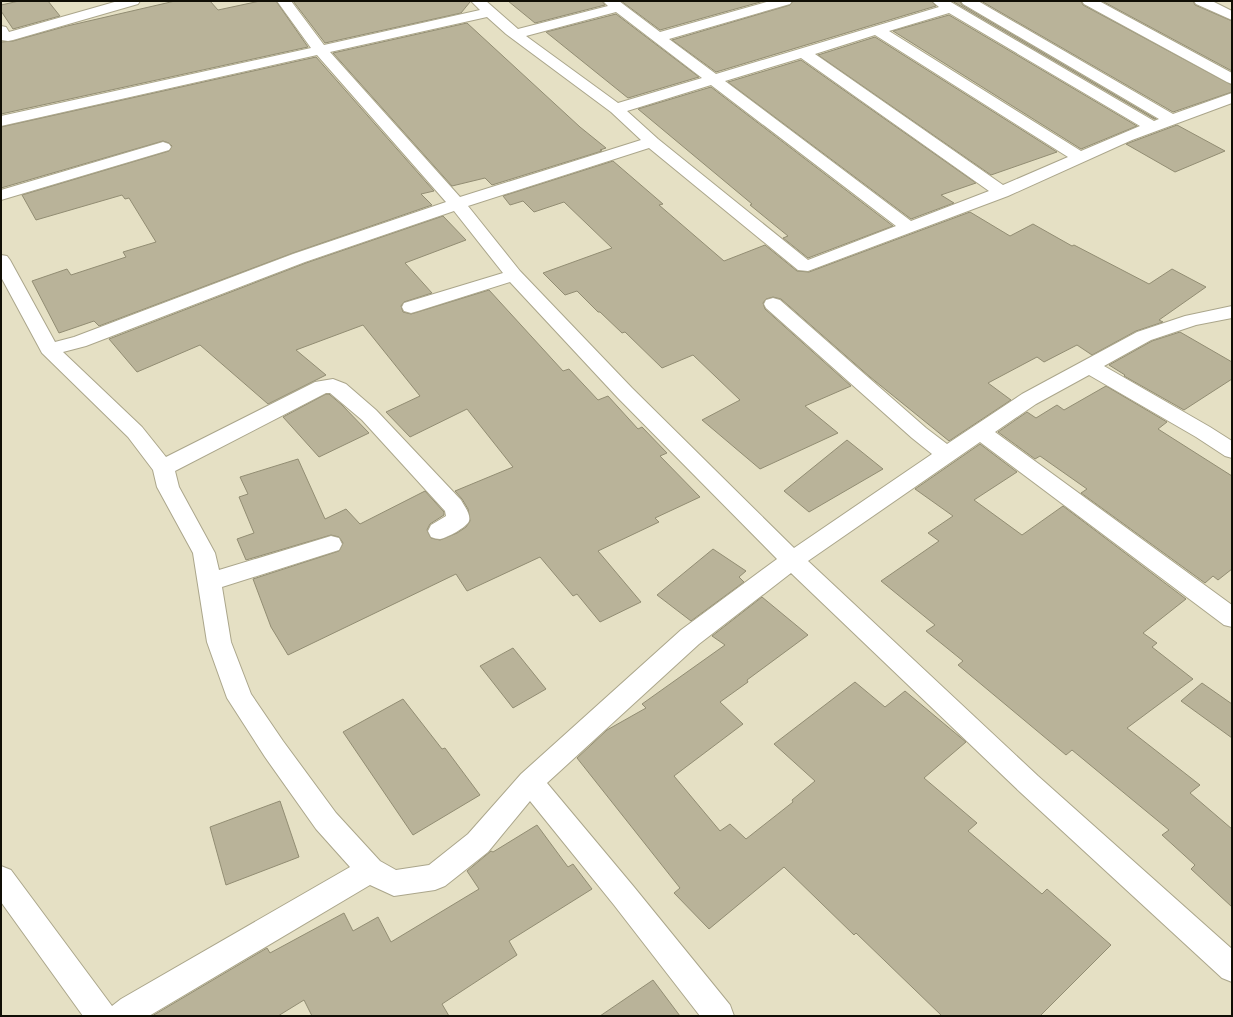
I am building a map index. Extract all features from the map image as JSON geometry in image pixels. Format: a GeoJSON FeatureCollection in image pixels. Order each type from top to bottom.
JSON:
{"type":"FeatureCollection","features":[{"type":"Feature","properties":{"kind":"street"},"geometry":{"type":"LineString","coordinates":[[1,30],[4,36],[8,37],[133,1]]}},
{"type":"Feature","properties":{"kind":"street"},"geometry":{"type":"LineString","coordinates":[[284,1],[322,51],[456,204],[514,275],[625,393],[792,560],[1029,784],[1232,968]]}},
{"type":"Feature","properties":{"kind":"street"},"geometry":{"type":"LineString","coordinates":[[478,1],[516,34],[616,109],[652,142],[802,266],[808,266],[1002,192],[1152,127],[1232,98]]}},
{"type":"Feature","properties":{"kind":"street"},"geometry":{"type":"LineString","coordinates":[[659,37],[785,1]]}},
{"type":"Feature","properties":{"kind":"street"},"geometry":{"type":"LineString","coordinates":[[1088,1],[1232,79]]}},
{"type":"Feature","properties":{"kind":"street"},"geometry":{"type":"LineString","coordinates":[[1201,1],[1232,16]]}},
{"type":"Feature","properties":{"kind":"street"},"geometry":{"type":"LineString","coordinates":[[974,2],[1171,120]]}},
{"type":"Feature","properties":{"kind":"street"},"geometry":{"type":"LineString","coordinates":[[516,34],[614,4],[908,227]]}},
{"type":"Feature","properties":{"kind":"street"},"geometry":{"type":"LineString","coordinates":[[616,109],[877,30],[944,4],[1152,127]]}},
{"type":"Feature","properties":{"kind":"street"},"geometry":{"type":"LineString","coordinates":[[3,116],[322,51],[490,12]]}},
{"type":"Feature","properties":{"kind":"street"},"geometry":{"type":"LineString","coordinates":[[877,30],[1080,157]]}},
{"type":"Feature","properties":{"kind":"street"},"geometry":{"type":"LineString","coordinates":[[803,52],[1002,192]]}},
{"type":"Feature","properties":{"kind":"street"},"geometry":{"type":"LineString","coordinates":[[49,350],[79,342],[299,258],[456,204],[652,142]]}},
{"type":"Feature","properties":{"kind":"street"},"geometry":{"type":"LineString","coordinates":[[1,195],[163,146]]}},
{"type":"Feature","properties":{"kind":"street"},"geometry":{"type":"LineString","coordinates":[[1,260],[49,350],[135,432],[163,468],[168,487],[204,553],[219,642],[240,698],[274,749],[326,821],[370,870],[394,883],[435,877],[478,843],[530,782],[690,637],[792,560],[1029,399],[1144,336],[1192,320],[1232,312]]}},
{"type":"Feature","properties":{"kind":"street"},"geometry":{"type":"LineString","coordinates":[[411,307],[514,275]]}},
{"type":"Feature","properties":{"kind":"street"},"geometry":{"type":"LineString","coordinates":[[773,304],[947,456]]}},
{"type":"Feature","properties":{"kind":"street"},"geometry":{"type":"LineString","coordinates":[[1090,366],[1232,450]]}},
{"type":"Feature","properties":{"kind":"street"},"geometry":{"type":"LineString","coordinates":[[163,468],[322,386],[333,386],[339,389],[369,415],[453,506],[457,513],[458,520],[439,531]]}},
{"type":"Feature","properties":{"kind":"street"},"geometry":{"type":"LineString","coordinates":[[980,432],[1232,618]]}},
{"type":"Feature","properties":{"kind":"street"},"geometry":{"type":"LineString","coordinates":[[210,582],[332,544]]}},
{"type":"Feature","properties":{"kind":"street"},"geometry":{"type":"LineString","coordinates":[[530,782],[624,896],[719,1016]]}},
{"type":"Feature","properties":{"kind":"street"},"geometry":{"type":"LineString","coordinates":[[123,1016],[132,1009],[370,870]]}},
{"type":"Feature","properties":{"kind":"street"},"geometry":{"type":"LineString","coordinates":[[1,879],[101,1016]]}},
{"type":"Feature","properties":{"kind":"building"},"geometry":{"type":"Polygon","coordinates":[[[19,1],[48,1],[60,16],[13,29],[1,11],[1,5],[19,1]]]}},
{"type":"Feature","properties":{"kind":"building"},"geometry":{"type":"Polygon","coordinates":[[[175,1],[210,1],[218,10],[260,1],[276,1],[308,47],[1,114],[1,42],[13,41],[67,26],[175,1]]]}},
{"type":"Feature","properties":{"kind":"building"},"geometry":{"type":"Polygon","coordinates":[[[293,1],[470,2],[461,13],[325,43],[293,1]]]}},
{"type":"Feature","properties":{"kind":"building"},"geometry":{"type":"Polygon","coordinates":[[[508,1],[602,1],[605,5],[535,23],[508,1]]]}},
{"type":"Feature","properties":{"kind":"building"},"geometry":{"type":"Polygon","coordinates":[[[621,1],[764,1],[660,30],[621,1]]]}},
{"type":"Feature","properties":{"kind":"building"},"geometry":{"type":"Polygon","coordinates":[[[793,1],[931,1],[936,6],[716,72],[672,40],[790,5],[793,1]]]}},
{"type":"Feature","properties":{"kind":"building"},"geometry":{"type":"Polygon","coordinates":[[[952,1],[960,1],[962,5],[1156,119],[1154,119],[952,1]]]}},
{"type":"Feature","properties":{"kind":"building"},"geometry":{"type":"Polygon","coordinates":[[[981,1],[1081,1],[1083,5],[1232,85],[1232,92],[1173,112],[981,1]]]}},
{"type":"Feature","properties":{"kind":"building"},"geometry":{"type":"Polygon","coordinates":[[[1102,1],[1193,1],[1195,5],[1232,21],[1232,71],[1102,1]]]}},
{"type":"Feature","properties":{"kind":"building"},"geometry":{"type":"Polygon","coordinates":[[[616,14],[699,77],[628,98],[546,32],[616,14]]]}},
{"type":"Feature","properties":{"kind":"building"},"geometry":{"type":"Polygon","coordinates":[[[949,15],[1137,126],[1081,149],[893,31],[949,15]]]}},
{"type":"Feature","properties":{"kind":"building"},"geometry":{"type":"Polygon","coordinates":[[[467,23],[580,127],[606,148],[600,150],[602,151],[492,185],[485,178],[452,186],[333,53],[467,23]]]}},
{"type":"Feature","properties":{"kind":"building"},"geometry":{"type":"Polygon","coordinates":[[[875,37],[1057,152],[991,175],[818,55],[875,37]]]}},
{"type":"Feature","properties":{"kind":"building"},"geometry":{"type":"Polygon","coordinates":[[[316,57],[434,191],[421,194],[432,205],[293,253],[99,326],[94,321],[59,333],[32,281],[67,269],[71,275],[126,257],[123,252],[156,242],[129,198],[125,199],[122,195],[36,220],[22,195],[169,151],[172,146],[163,141],[1,188],[1,127],[316,57]]]}},
{"type":"Feature","properties":{"kind":"building"},"geometry":{"type":"Polygon","coordinates":[[[801,60],[976,183],[941,195],[954,203],[911,219],[728,82],[801,60]]]}},
{"type":"Feature","properties":{"kind":"building"},"geometry":{"type":"Polygon","coordinates":[[[711,87],[893,226],[808,258],[783,238],[788,236],[750,205],[752,204],[638,109],[711,87]]]}},
{"type":"Feature","properties":{"kind":"building"},"geometry":{"type":"Polygon","coordinates":[[[1177,125],[1225,151],[1175,172],[1126,144],[1177,125]]]}},
{"type":"Feature","properties":{"kind":"building"},"geometry":{"type":"Polygon","coordinates":[[[613,161],[663,204],[659,205],[724,261],[765,245],[797,271],[809,272],[970,212],[1010,236],[1033,224],[1072,246],[1074,245],[1149,284],[1172,269],[1206,287],[1159,320],[1163,322],[1136,331],[1092,355],[1077,345],[1044,362],[1037,357],[988,383],[1011,400],[949,441],[870,377],[781,299],[773,297],[766,299],[763,303],[765,309],[851,386],[805,406],[838,433],[760,469],[702,420],[740,400],[693,355],[662,368],[625,332],[622,333],[577,291],[565,295],[543,273],[612,248],[564,202],[534,212],[523,201],[510,205],[503,196],[613,161]]]}},
{"type":"Feature","properties":{"kind":"building"},"geometry":{"type":"Polygon","coordinates":[[[443,216],[466,240],[405,263],[432,293],[404,302],[401,306],[403,312],[411,314],[489,290],[563,371],[569,369],[598,400],[608,396],[638,429],[642,427],[667,453],[660,456],[700,497],[655,518],[659,522],[598,551],[641,602],[600,622],[577,594],[573,596],[540,557],[467,591],[456,574],[288,655],[271,627],[253,579],[339,551],[343,543],[339,537],[331,535],[246,560],[237,539],[254,533],[239,497],[248,494],[240,477],[298,459],[325,519],[346,509],[360,524],[425,491],[444,512],[444,515],[430,524],[427,530],[431,538],[440,540],[457,533],[466,527],[470,521],[468,509],[455,491],[513,467],[467,409],[410,437],[386,412],[420,396],[363,325],[296,350],[326,375],[268,404],[200,345],[137,372],[109,339],[306,263],[443,216]]]}},
{"type":"Feature","properties":{"kind":"building"},"geometry":{"type":"Polygon","coordinates":[[[1180,332],[1232,362],[1232,379],[1184,410],[1124,376],[1125,375],[1109,365],[1152,341],[1180,332]]]}},
{"type":"Feature","properties":{"kind":"building"},"geometry":{"type":"Polygon","coordinates":[[[1106,386],[1167,422],[1158,429],[1232,476],[1232,569],[1218,580],[1213,576],[1205,583],[1081,493],[1087,489],[1040,456],[1035,459],[998,432],[1027,412],[1036,418],[1057,405],[1064,410],[1106,386]]]}},
{"type":"Feature","properties":{"kind":"building"},"geometry":{"type":"Polygon","coordinates":[[[326,394],[329,394],[342,405],[369,433],[319,457],[283,417],[326,394]]]}},
{"type":"Feature","properties":{"kind":"building"},"geometry":{"type":"Polygon","coordinates":[[[847,440],[883,469],[809,512],[784,491],[847,440]]]}},
{"type":"Feature","properties":{"kind":"building"},"geometry":{"type":"Polygon","coordinates":[[[980,444],[1017,472],[974,500],[1022,535],[1063,506],[1186,599],[1143,633],[1157,643],[1152,647],[1193,679],[1127,728],[1200,785],[1190,793],[1232,829],[1232,907],[1191,869],[1195,865],[1162,835],[1169,830],[1072,750],[1066,755],[958,665],[963,661],[926,631],[935,625],[881,581],[939,541],[928,533],[953,516],[915,489],[980,444]]]}},
{"type":"Feature","properties":{"kind":"building"},"geometry":{"type":"Polygon","coordinates":[[[713,549],[746,571],[739,577],[744,582],[691,621],[657,595],[713,549]]]}},
{"type":"Feature","properties":{"kind":"building"},"geometry":{"type":"Polygon","coordinates":[[[762,597],[808,635],[720,702],[743,724],[674,776],[720,831],[730,824],[746,839],[793,802],[792,800],[815,781],[774,744],[855,682],[885,707],[905,691],[966,742],[924,778],[977,823],[968,831],[1042,894],[1047,889],[1111,945],[1040,1016],[942,1016],[856,933],[854,935],[784,867],[709,929],[674,893],[680,888],[577,758],[607,730],[646,708],[642,704],[725,645],[712,636],[762,597]]]}},
{"type":"Feature","properties":{"kind":"building"},"geometry":{"type":"Polygon","coordinates":[[[513,648],[546,689],[513,708],[480,666],[513,648]]]}},
{"type":"Feature","properties":{"kind":"building"},"geometry":{"type":"Polygon","coordinates":[[[1202,683],[1232,704],[1232,738],[1181,701],[1202,683]]]}},
{"type":"Feature","properties":{"kind":"building"},"geometry":{"type":"Polygon","coordinates":[[[403,699],[442,749],[445,748],[480,795],[413,835],[343,732],[403,699]]]}},
{"type":"Feature","properties":{"kind":"building"},"geometry":{"type":"Polygon","coordinates":[[[280,801],[299,857],[226,885],[210,827],[280,801]]]}},
{"type":"Feature","properties":{"kind":"building"},"geometry":{"type":"Polygon","coordinates":[[[537,825],[568,867],[573,864],[592,889],[509,941],[517,955],[442,1004],[449,1016],[312,1016],[304,1000],[278,1016],[152,1016],[267,948],[270,953],[344,913],[353,931],[378,917],[391,942],[479,889],[467,871],[491,851],[493,852],[537,825]]]}},
{"type":"Feature","properties":{"kind":"building"},"geometry":{"type":"Polygon","coordinates":[[[653,980],[680,1016],[600,1016],[653,980]]]}}]}
